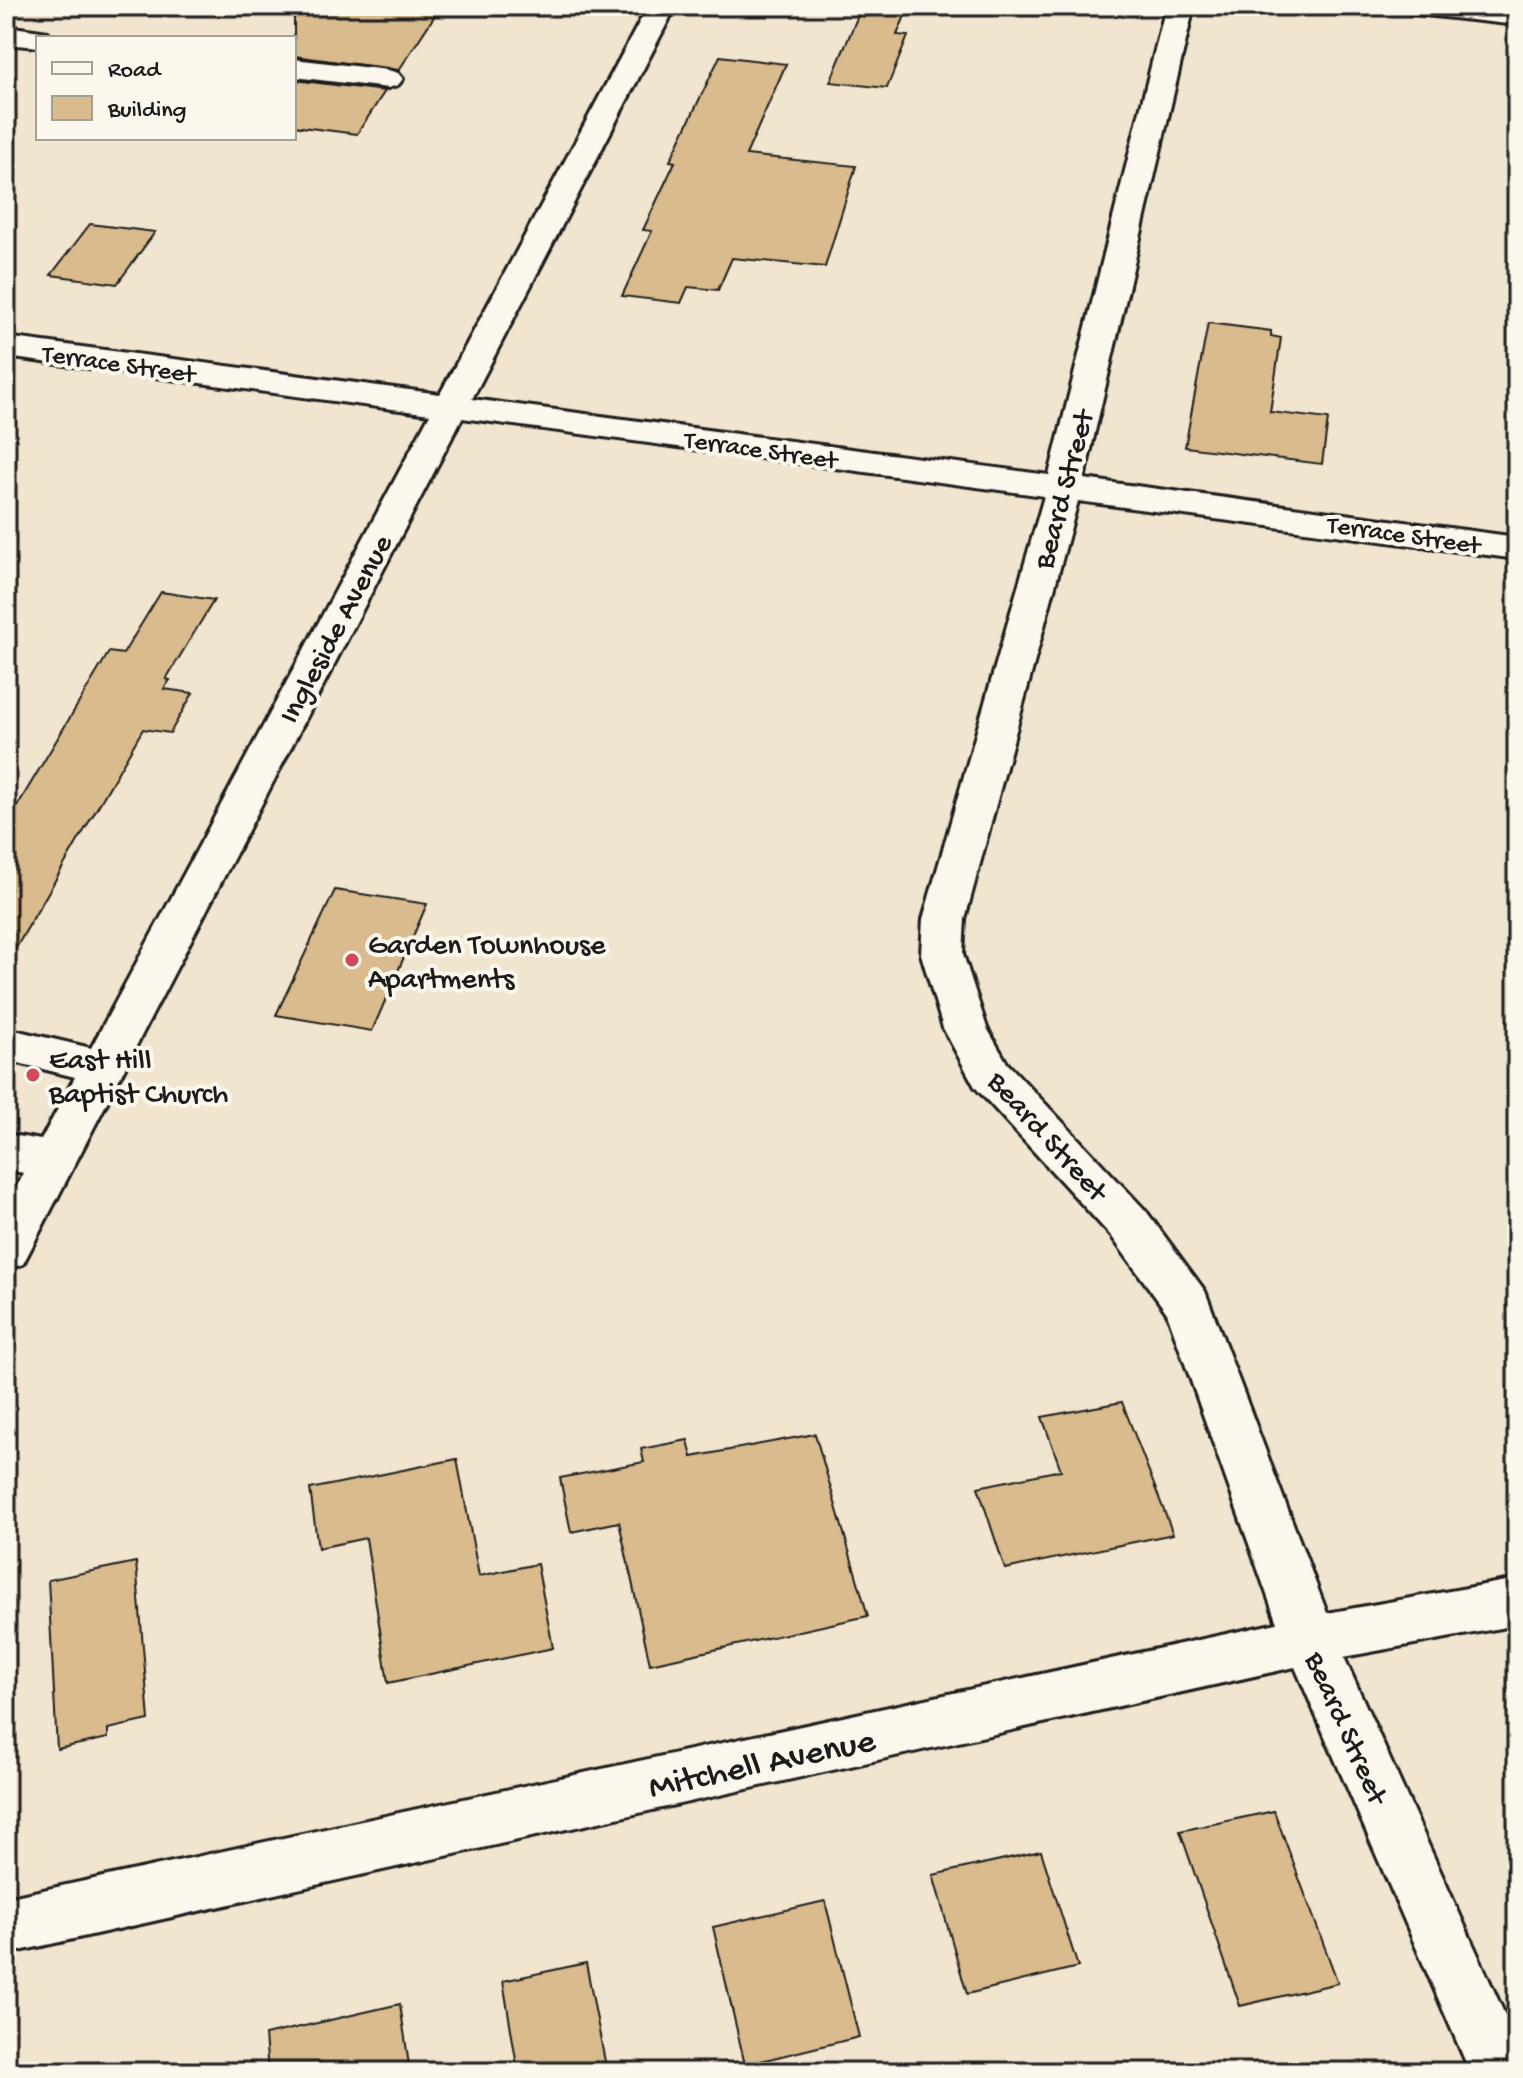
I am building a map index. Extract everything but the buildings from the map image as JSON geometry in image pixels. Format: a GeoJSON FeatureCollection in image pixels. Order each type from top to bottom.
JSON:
{"type":"FeatureCollection","features":[{"type":"Feature","properties":{"kind":"street","name":"Ingleside Avenue"},"geometry":{"type":"LineString","coordinates":[[6,1251],[662,6]]}},
{"type":"Feature","properties":{"kind":"street","name":"Beard Street"},"geometry":{"type":"LineString","coordinates":[[1180,6],[1064,488],[944,919],[942,954],[965,1028],[991,1075],[1129,1224],[1188,1305],[1310,1640],[1500,2072]]}},
{"type":"Feature","properties":{"kind":"street"},"geometry":{"type":"LineString","coordinates":[[1416,6],[1517,16]]}},
{"type":"Feature","properties":{"kind":"street"},"geometry":{"type":"LineString","coordinates":[[6,35],[36,38]]}},
{"type":"Feature","properties":{"kind":"street"},"geometry":{"type":"LineString","coordinates":[[296,68],[388,79]]}},
{"type":"Feature","properties":{"kind":"street","name":"Terrace Street"},"geometry":{"type":"LineString","coordinates":[[6,347],[1517,548]]}},
{"type":"Feature","properties":{"kind":"street"},"geometry":{"type":"LineString","coordinates":[[6,1044],[103,1067]]}},
{"type":"Feature","properties":{"kind":"street"},"geometry":{"type":"LineString","coordinates":[[6,1152],[54,1160]]}},
{"type":"Feature","properties":{"kind":"street","name":"Mitchell Avenue"},"geometry":{"type":"LineString","coordinates":[[6,1926],[1310,1640],[1517,1602]]}},
{"type":"Feature","properties":{"kind":"place","name":"Garden Townhouse Apartments"},"geometry":{"type":"Point","coordinates":[352,960]}},
{"type":"Feature","properties":{"kind":"place","name":"East Hill Baptist Church"},"geometry":{"type":"Point","coordinates":[33,1075]}}]}
